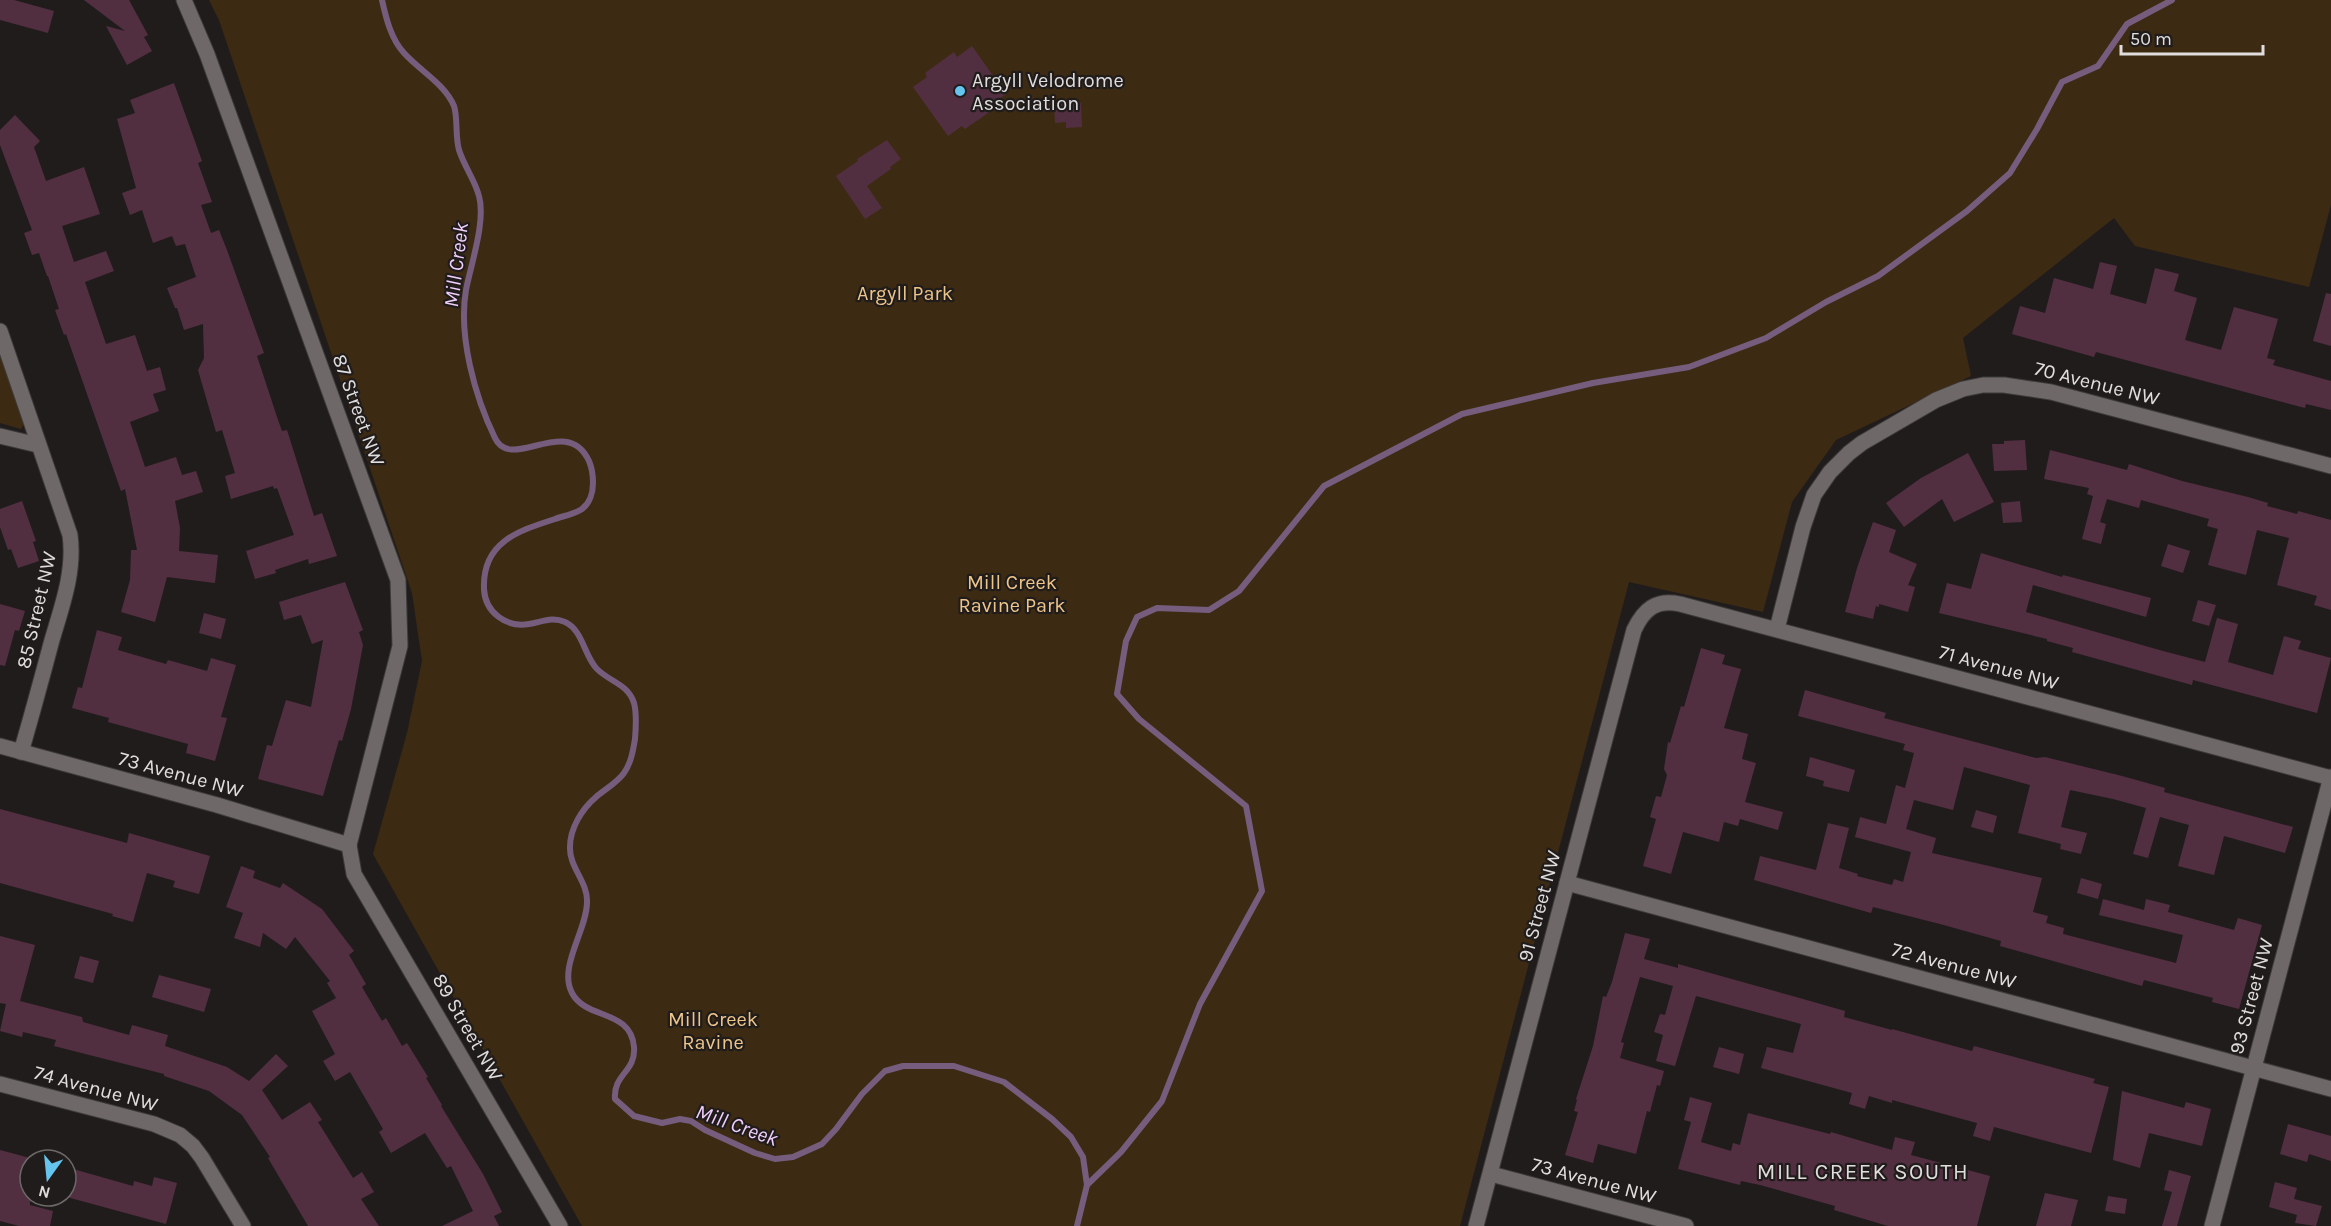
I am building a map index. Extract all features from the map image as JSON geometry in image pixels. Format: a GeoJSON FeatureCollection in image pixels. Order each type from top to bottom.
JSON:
{"type":"FeatureCollection","features":[{"type":"Feature","properties":{"kind":"street","name":"87 Street NW"},"geometry":{"type":"LineString","coordinates":[[184,0],[207,54],[398,580],[400,646],[349,845]]}},
{"type":"Feature","properties":{"kind":"street","name":"85 Street NW"},"geometry":{"type":"LineString","coordinates":[[0,332],[70,535],[73,559],[21,752]]}},
{"type":"Feature","properties":{"kind":"street","name":"70 Avenue NW"},"geometry":{"type":"LineString","coordinates":[[1777,629],[1803,526],[1814,495],[1839,462],[1862,443],[1936,400],[1964,389],[1983,385],[2019,386],[2051,392],[2331,466]]}},
{"type":"Feature","properties":{"kind":"street"},"geometry":{"type":"LineString","coordinates":[[0,436],[38,445]]}},
{"type":"Feature","properties":{"kind":"street","name":"71 Avenue NW"},"geometry":{"type":"LineString","coordinates":[[1655,604],[1662,602],[1680,604],[2331,777]]}},
{"type":"Feature","properties":{"kind":"street","name":"91 Street NW"},"geometry":{"type":"LineString","coordinates":[[1476,1226],[1635,630],[1643,614],[1655,604]]}},
{"type":"Feature","properties":{"kind":"street","name":"73 Avenue NW"},"geometry":{"type":"LineString","coordinates":[[0,746],[217,805],[349,845]]}},
{"type":"Feature","properties":{"kind":"street","name":"93 Street NW"},"geometry":{"type":"LineString","coordinates":[[2212,1226],[2331,777]]}},
{"type":"Feature","properties":{"kind":"street","name":"89 Street NW"},"geometry":{"type":"LineString","coordinates":[[349,845],[354,874],[560,1226]]}},
{"type":"Feature","properties":{"kind":"street","name":"72 Avenue NW"},"geometry":{"type":"LineString","coordinates":[[1567,882],[2331,1089]]}},
{"type":"Feature","properties":{"kind":"street","name":"74 Avenue NW"},"geometry":{"type":"LineString","coordinates":[[0,1084],[154,1125],[180,1135],[202,1158],[243,1226]]}},
{"type":"Feature","properties":{"kind":"street","name":"73 Avenue NW"},"geometry":{"type":"LineString","coordinates":[[1491,1174],[1686,1226]]}},
{"type":"Feature","properties":{"kind":"green space","name":"Mill Creek Ravine Park"},"geometry":{"type":"Polygon","coordinates":[[[209,0],[2331,0],[2331,205],[2309,287],[2135,246],[2114,218],[1963,338],[1971,376],[1836,440],[1792,502],[1763,612],[1629,582],[1460,1226],[582,1226],[373,854],[407,733],[422,661],[412,593],[219,20],[209,0]]]}},
{"type":"Feature","properties":{"kind":"green space"},"geometry":{"type":"Polygon","coordinates":[[[0,350],[25,422],[21,429],[0,423],[0,350]]]}},
{"type":"Feature","properties":{"kind":"building"},"geometry":{"type":"Polygon","coordinates":[[[0,0],[14,0],[54,11],[48,33],[0,20],[0,0]]]}},
{"type":"Feature","properties":{"kind":"building"},"geometry":{"type":"Polygon","coordinates":[[[84,0],[129,0],[148,35],[144,37],[152,51],[127,65],[106,26],[125,31],[84,0]]]}},
{"type":"Feature","properties":{"kind":"building","name":"Argyll Velodrome Association"},"geometry":{"type":"Polygon","coordinates":[[[972,46],[1006,94],[991,105],[994,109],[965,129],[962,126],[948,136],[913,87],[927,77],[925,73],[954,52],[957,57],[972,46]]]}},
{"type":"Feature","properties":{"kind":"building"},"geometry":{"type":"Polygon","coordinates":[[[174,83],[202,161],[198,163],[212,202],[201,205],[211,233],[219,230],[227,250],[264,353],[257,356],[282,431],[287,430],[314,516],[322,513],[337,556],[309,564],[308,559],[275,570],[276,573],[255,579],[246,551],[294,535],[277,488],[274,489],[273,486],[231,499],[225,476],[235,473],[222,430],[216,432],[198,370],[204,358],[203,324],[184,330],[167,288],[196,277],[185,244],[176,246],[172,236],[153,243],[142,210],[130,215],[122,193],[136,188],[117,119],[135,113],[130,100],[174,83]]]}},
{"type":"Feature","properties":{"kind":"building"},"geometry":{"type":"Polygon","coordinates":[[[1081,103],[1082,127],[1066,128],[1066,122],[1055,123],[1054,104],[1081,103]]]}},
{"type":"Feature","properties":{"kind":"building"},"geometry":{"type":"Polygon","coordinates":[[[15,115],[40,141],[34,147],[46,181],[84,167],[100,214],[62,226],[74,262],[106,251],[114,271],[85,282],[106,344],[135,335],[147,371],[160,367],[166,390],[153,394],[159,411],[130,422],[145,467],[176,457],[182,475],[196,471],[203,492],[175,501],[180,528],[179,551],[218,555],[215,583],[167,577],[155,622],[121,612],[130,580],[131,550],[137,550],[125,489],[121,491],[66,334],[64,335],[55,310],[59,309],[39,253],[32,255],[24,233],[32,230],[0,145],[0,130],[15,115]]]}},
{"type":"Feature","properties":{"kind":"building"},"geometry":{"type":"Polygon","coordinates":[[[887,140],[901,159],[867,186],[882,208],[865,219],[836,176],[887,140]]]}},
{"type":"Feature","properties":{"kind":"building"},"geometry":{"type":"Polygon","coordinates":[[[2100,262],[2117,266],[2110,294],[2146,304],[2155,268],[2179,274],[2174,291],[2197,298],[2185,340],[2221,350],[2234,307],[2278,319],[2267,358],[2275,360],[2273,365],[2331,381],[2331,410],[2306,404],[2305,408],[2096,352],[2094,357],[2012,334],[2020,306],[2045,313],[2054,278],[2093,289],[2100,262]]]}},
{"type":"Feature","properties":{"kind":"building"},"geometry":{"type":"Polygon","coordinates":[[[2326,293],[2331,294],[2331,346],[2313,341],[2326,293]]]}},
{"type":"Feature","properties":{"kind":"building"},"geometry":{"type":"Polygon","coordinates":[[[2025,440],[2027,470],[1994,471],[1992,444],[2025,440]]]}},
{"type":"Feature","properties":{"kind":"building"},"geometry":{"type":"Polygon","coordinates":[[[2050,450],[2127,470],[2129,464],[2182,481],[2268,503],[2267,506],[2331,520],[2331,610],[2314,605],[2317,596],[2277,585],[2289,538],[2257,530],[2246,575],[2208,565],[2218,529],[2207,526],[2209,519],[2141,500],[2139,508],[2107,499],[2100,522],[2106,524],[2101,544],[2082,539],[2093,496],[2087,494],[2089,488],[2044,479],[2050,450]]]}},
{"type":"Feature","properties":{"kind":"building"},"geometry":{"type":"Polygon","coordinates":[[[1968,453],[1994,502],[1954,522],[1942,499],[1904,527],[1886,503],[1921,478],[1968,453]]]}},
{"type":"Feature","properties":{"kind":"building"},"geometry":{"type":"Polygon","coordinates":[[[22,501],[36,541],[33,542],[39,561],[18,568],[11,549],[8,550],[0,527],[0,509],[22,501]]]}},
{"type":"Feature","properties":{"kind":"building"},"geometry":{"type":"Polygon","coordinates":[[[2020,501],[2022,522],[2003,523],[2001,503],[2020,501]]]}},
{"type":"Feature","properties":{"kind":"building"},"geometry":{"type":"Polygon","coordinates":[[[1873,522],[1896,530],[1889,552],[1917,564],[1908,585],[1915,587],[1908,612],[1879,604],[1879,607],[1876,606],[1873,619],[1845,612],[1873,522]]]}},
{"type":"Feature","properties":{"kind":"building"},"geometry":{"type":"Polygon","coordinates":[[[2168,544],[2190,551],[2183,573],[2161,566],[2168,544]]]}},
{"type":"Feature","properties":{"kind":"building"},"geometry":{"type":"Polygon","coordinates":[[[1981,553],[2062,577],[2063,575],[2151,598],[2146,617],[2033,585],[2026,612],[2163,651],[2205,662],[2217,618],[2238,624],[2228,662],[2273,675],[2284,636],[2301,641],[2298,649],[2331,658],[2317,713],[2193,680],[2192,685],[2072,652],[2073,648],[2047,641],[2047,639],[1939,613],[1947,583],[1971,589],[1981,553]]]}},
{"type":"Feature","properties":{"kind":"building"},"geometry":{"type":"Polygon","coordinates":[[[345,582],[363,630],[359,632],[363,645],[351,709],[342,741],[339,740],[323,796],[258,779],[267,745],[272,746],[286,700],[311,707],[323,640],[312,644],[301,615],[284,620],[279,602],[345,582]]]}},
{"type":"Feature","properties":{"kind":"building"},"geometry":{"type":"Polygon","coordinates":[[[2198,600],[2216,605],[2209,626],[2192,621],[2198,600]]]}},
{"type":"Feature","properties":{"kind":"building"},"geometry":{"type":"Polygon","coordinates":[[[0,604],[25,611],[19,631],[15,630],[5,666],[0,665],[0,604]]]}},
{"type":"Feature","properties":{"kind":"building"},"geometry":{"type":"Polygon","coordinates":[[[204,613],[226,619],[221,639],[199,633],[204,613]]]}},
{"type":"Feature","properties":{"kind":"building"},"geometry":{"type":"Polygon","coordinates":[[[97,630],[122,637],[118,650],[166,664],[168,660],[207,671],[211,658],[236,665],[221,717],[227,718],[215,761],[186,753],[188,744],[108,722],[109,718],[72,708],[78,687],[82,688],[97,630]]]}},
{"type":"Feature","properties":{"kind":"building"},"geometry":{"type":"Polygon","coordinates":[[[1701,648],[1725,655],[1722,664],[1741,669],[1724,728],[1748,734],[1742,759],[1756,763],[1745,802],[1783,812],[1778,830],[1740,819],[1738,826],[1724,822],[1719,842],[1683,832],[1671,874],[1643,866],[1656,819],[1650,817],[1656,796],[1661,797],[1667,775],[1664,769],[1668,742],[1670,743],[1681,706],[1684,707],[1701,648]]]}},
{"type":"Feature","properties":{"kind":"building"},"geometry":{"type":"Polygon","coordinates":[[[1805,690],[1886,713],[1884,718],[2036,758],[2045,757],[2122,776],[2165,788],[2164,792],[2293,827],[2285,853],[2224,836],[2214,875],[2178,866],[2189,825],[2160,817],[2148,858],[2133,854],[2146,808],[2113,799],[2070,790],[2061,827],[2087,833],[2081,854],[2060,849],[2061,844],[2018,833],[2030,785],[1964,767],[1953,810],[1914,800],[1906,829],[1936,838],[1932,853],[2042,878],[2033,912],[2048,916],[2046,923],[2064,928],[2063,934],[2176,963],[2183,935],[2099,915],[2103,899],[2144,910],[2146,899],[2170,905],[2168,912],[2234,930],[2238,918],[2262,925],[2239,1009],[2212,1002],[2213,998],[2144,980],[2142,986],[2000,946],[2001,941],[1940,924],[1873,907],[1871,913],[1754,880],[1760,856],[1816,870],[1828,823],[1849,828],[1839,868],[1858,874],[1857,876],[1892,885],[1894,879],[1903,882],[1911,852],[1855,837],[1860,817],[1886,824],[1896,785],[1905,788],[1914,753],[1903,750],[1905,744],[1798,716],[1805,690]]]}},
{"type":"Feature","properties":{"kind":"building"},"geometry":{"type":"Polygon","coordinates":[[[1810,757],[1855,770],[1849,792],[1823,786],[1824,781],[1806,776],[1810,757]]]}},
{"type":"Feature","properties":{"kind":"building"},"geometry":{"type":"Polygon","coordinates":[[[0,809],[127,843],[129,833],[210,856],[199,894],[173,887],[175,881],[147,873],[133,922],[112,916],[113,914],[0,883],[0,809]]]}},
{"type":"Feature","properties":{"kind":"building"},"geometry":{"type":"Polygon","coordinates":[[[1976,810],[1997,816],[1993,833],[1971,827],[1976,810]]]}},
{"type":"Feature","properties":{"kind":"building"},"geometry":{"type":"Polygon","coordinates":[[[241,866],[255,871],[253,878],[280,888],[283,883],[322,909],[354,951],[349,955],[366,984],[362,987],[382,1021],[386,1018],[402,1046],[407,1043],[428,1077],[426,1078],[441,1106],[483,1174],[502,1212],[494,1216],[499,1226],[442,1226],[473,1211],[451,1166],[447,1168],[425,1133],[391,1153],[379,1132],[383,1129],[350,1072],[335,1081],[323,1061],[335,1054],[312,1011],[336,998],[327,983],[330,981],[295,937],[286,949],[263,933],[260,947],[234,938],[243,913],[226,907],[241,866]]]}},
{"type":"Feature","properties":{"kind":"building"},"geometry":{"type":"Polygon","coordinates":[[[2081,878],[2102,884],[2098,899],[2077,893],[2081,878]]]}},
{"type":"Feature","properties":{"kind":"building"},"geometry":{"type":"Polygon","coordinates":[[[1625,933],[1650,939],[1644,959],[1678,968],[1678,964],[1845,1011],[1844,1017],[1892,1030],[1972,1051],[1974,1046],[2095,1079],[2093,1083],[2109,1087],[2091,1153],[1994,1127],[1990,1141],[1973,1136],[1977,1123],[1892,1100],[1892,1103],[1869,1096],[1865,1109],[1849,1104],[1852,1093],[1761,1068],[1767,1047],[1793,1053],[1801,1024],[1696,996],[1675,1066],[1656,1061],[1663,1035],[1654,1032],[1660,1014],[1665,1015],[1673,986],[1640,977],[1621,1042],[1624,1043],[1620,1058],[1664,1071],[1660,1086],[1657,1085],[1650,1112],[1647,1111],[1636,1154],[1598,1144],[1593,1163],[1565,1155],[1578,1112],[1574,1111],[1576,1099],[1593,1046],[1603,996],[1606,997],[1612,982],[1625,933]]]}},
{"type":"Feature","properties":{"kind":"building"},"geometry":{"type":"Polygon","coordinates":[[[0,936],[35,945],[20,1001],[82,1017],[83,1022],[129,1035],[132,1025],[168,1035],[165,1046],[227,1067],[249,1081],[276,1054],[288,1066],[262,1090],[282,1120],[310,1102],[322,1120],[318,1122],[353,1178],[362,1172],[374,1192],[361,1199],[379,1226],[308,1226],[268,1158],[270,1157],[242,1115],[209,1091],[164,1076],[164,1074],[54,1046],[56,1040],[23,1032],[22,1037],[0,1031],[6,1004],[0,1003],[0,936]]]}},
{"type":"Feature","properties":{"kind":"building"},"geometry":{"type":"Polygon","coordinates":[[[80,956],[99,961],[93,983],[74,978],[80,956]]]}},
{"type":"Feature","properties":{"kind":"building"},"geometry":{"type":"Polygon","coordinates":[[[159,975],[211,989],[204,1012],[152,997],[159,975]]]}},
{"type":"Feature","properties":{"kind":"building"},"geometry":{"type":"Polygon","coordinates":[[[1719,1047],[1744,1054],[1739,1074],[1713,1067],[1719,1047]]]}},
{"type":"Feature","properties":{"kind":"building"},"geometry":{"type":"Polygon","coordinates":[[[2122,1091],[2184,1108],[2186,1102],[2211,1109],[2202,1146],[2149,1133],[2140,1168],[2113,1160],[2122,1091]]]}},
{"type":"Feature","properties":{"kind":"building"},"geometry":{"type":"Polygon","coordinates":[[[1690,1097],[1712,1103],[1701,1142],[1731,1151],[1733,1143],[1740,1145],[1748,1113],[1830,1134],[1831,1132],[1892,1150],[1895,1137],[1915,1142],[1911,1155],[1990,1176],[1977,1226],[1888,1226],[1834,1210],[1835,1206],[1760,1185],[1741,1181],[1740,1185],[1678,1169],[1691,1122],[1684,1120],[1690,1097]]]}},
{"type":"Feature","properties":{"kind":"building"},"geometry":{"type":"Polygon","coordinates":[[[2288,1124],[2331,1136],[2331,1161],[2309,1154],[2307,1162],[2280,1154],[2288,1124]]]}},
{"type":"Feature","properties":{"kind":"building"},"geometry":{"type":"Polygon","coordinates":[[[0,1150],[18,1155],[18,1208],[42,1208],[53,1211],[50,1226],[19,1226],[0,1221],[0,1150]]]}},
{"type":"Feature","properties":{"kind":"building"},"geometry":{"type":"Polygon","coordinates":[[[78,1170],[133,1186],[134,1181],[152,1186],[154,1177],[177,1183],[166,1224],[78,1200],[78,1170]]]}},
{"type":"Feature","properties":{"kind":"building"},"geometry":{"type":"Polygon","coordinates":[[[2169,1170],[2191,1176],[2177,1226],[2162,1226],[2172,1192],[2164,1190],[2169,1170]]]}},
{"type":"Feature","properties":{"kind":"building"},"geometry":{"type":"Polygon","coordinates":[[[2275,1182],[2297,1188],[2294,1199],[2322,1206],[2316,1226],[2295,1223],[2297,1215],[2269,1207],[2275,1182]]]}},
{"type":"Feature","properties":{"kind":"building"},"geometry":{"type":"Polygon","coordinates":[[[2045,1193],[2078,1200],[2071,1226],[2036,1226],[2045,1193]]]}},
{"type":"Feature","properties":{"kind":"building"},"geometry":{"type":"Polygon","coordinates":[[[2108,1196],[2127,1199],[2125,1214],[2105,1211],[2108,1196]]]}},
{"type":"Feature","properties":{"kind":"waterway","name":"Mill Creek"},"geometry":{"type":"LineString","coordinates":[[382,0],[390,28],[399,47],[445,91],[454,106],[459,150],[479,196],[481,218],[466,290],[464,327],[475,385],[495,438],[503,447],[513,450],[554,442],[567,442],[579,448],[592,469],[592,490],[585,507],[528,528],[505,541],[489,560],[484,589],[488,605],[498,617],[505,621],[521,625],[556,620],[571,626],[580,637],[597,669],[623,687],[634,703],[635,739],[628,765],[621,777],[586,807],[572,833],[570,847],[572,861],[587,895],[586,913],[568,972],[572,993],[579,1002],[587,1007],[625,1026],[631,1035],[634,1047],[632,1062],[617,1084],[615,1099],[634,1116],[662,1123],[680,1119],[691,1121],[755,1153],[775,1159],[793,1157],[822,1144],[862,1094],[885,1071],[903,1066],[954,1066],[1004,1082],[1052,1119],[1071,1137],[1083,1157],[1087,1185],[1077,1226]]}},
{"type":"Feature","properties":{"kind":"waterway"},"geometry":{"type":"LineString","coordinates":[[1087,1185],[1121,1152],[1162,1101],[1200,1004],[1262,891],[1246,806],[1139,719],[1117,694],[1126,641],[1137,617],[1157,608],[1209,610],[1239,591],[1324,486],[1462,414],[1593,383],[1689,367],[1766,338],[1826,302],[1878,276],[1967,211],[2010,173],[2062,82],[2098,66],[2127,24],[2172,0]]}},
{"type":"Feature","properties":{"kind":"place","name":"Argyll Velodrome Association"},"geometry":{"type":"Point","coordinates":[960,91]}},
{"type":"Feature","properties":{"kind":"district","name":"MILL CREEK SOUTH"},"geometry":{"type":"Point","coordinates":[1863,1171]}},
{"type":"Feature","properties":{"kind":"park label","name":"Argyll Park"},"geometry":{"type":"Point","coordinates":[905,293]}},
{"type":"Feature","properties":{"kind":"park label","name":"Mill Creek Ravine"},"geometry":{"type":"Point","coordinates":[713,1030]}}]}
